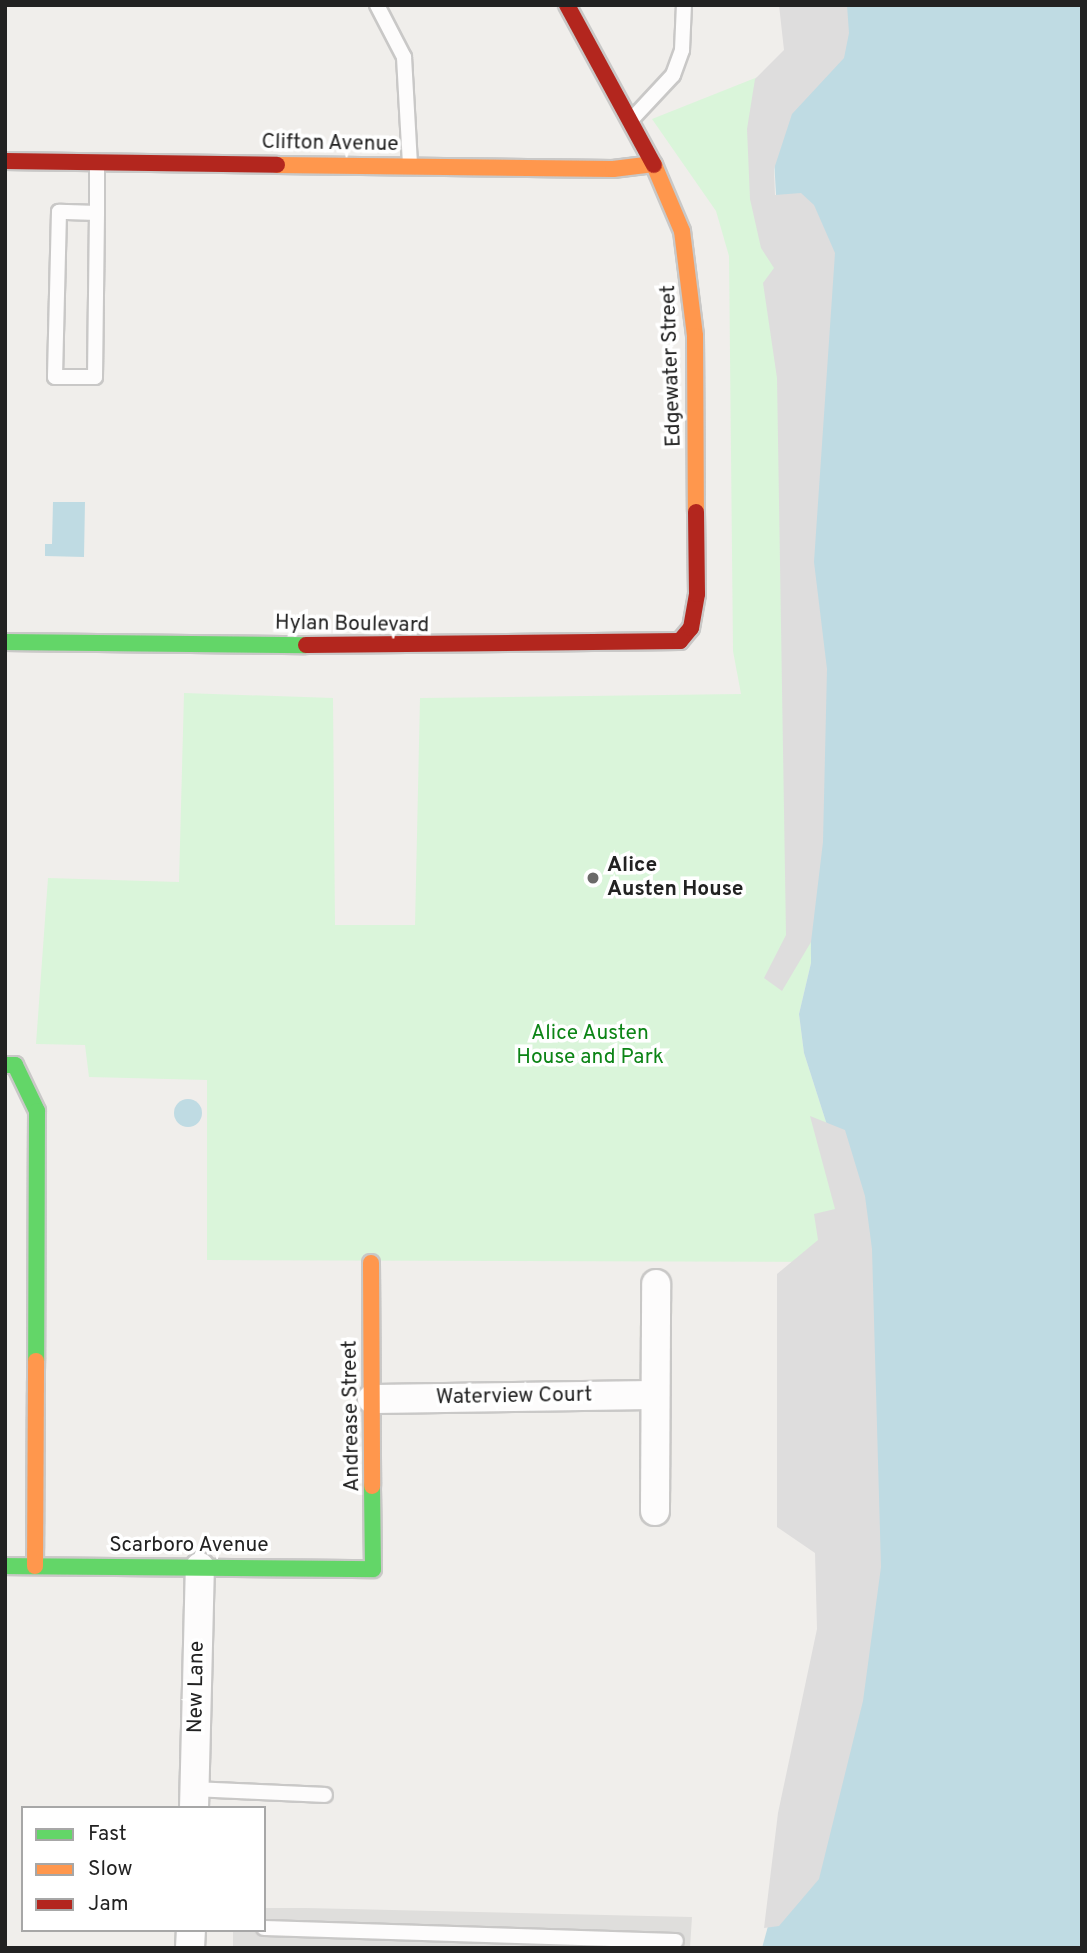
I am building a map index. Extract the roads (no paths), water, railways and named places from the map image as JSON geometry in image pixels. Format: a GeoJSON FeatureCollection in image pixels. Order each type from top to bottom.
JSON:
{"type":"FeatureCollection","features":[{"type":"Feature","properties":{"kind":"street","name":"Edgewater Street"},"geometry":{"type":"LineString","coordinates":[[568,5],[654,164],[682,231],[695,336],[697,594],[691,628]]}},
{"type":"Feature","properties":{"kind":"street","name":"Clifton Avenue"},"geometry":{"type":"LineString","coordinates":[[5,161],[613,169],[654,164]]}},
{"type":"Feature","properties":{"kind":"street","name":"Hylan Boulevard"},"geometry":{"type":"LineString","coordinates":[[5,642],[670,646],[691,628]]}},
{"type":"Feature","properties":{"kind":"street"},"geometry":{"type":"LineString","coordinates":[[10,1065],[37,1111],[35,1566]]}},
{"type":"Feature","properties":{"kind":"street","name":"Andrease Street"},"geometry":{"type":"LineString","coordinates":[[371,1263],[373,1569]]}},
{"type":"Feature","properties":{"kind":"street"},"geometry":{"type":"LineString","coordinates":[[655,1511],[656,1284]]}},
{"type":"Feature","properties":{"kind":"street","name":"Waterview Court"},"geometry":{"type":"LineString","coordinates":[[372,1399],[655,1395]]}},
{"type":"Feature","properties":{"kind":"street","name":"Scarboro Avenue"},"geometry":{"type":"LineString","coordinates":[[5,1566],[373,1569]]}},
{"type":"Feature","properties":{"kind":"street","name":"New Lane"},"geometry":{"type":"LineString","coordinates":[[194,1798],[200,1567]]}},
{"type":"Feature","properties":{"kind":"lane"},"geometry":{"type":"LineString","coordinates":[[377,5],[404,57],[410,166]]}},
{"type":"Feature","properties":{"kind":"lane"},"geometry":{"type":"LineString","coordinates":[[630,121],[673,75],[682,50],[684,5]]}},
{"type":"Feature","properties":{"kind":"lane"},"geometry":{"type":"LineString","coordinates":[[97,162],[97,213],[95,377],[55,377],[59,212],[97,213]]}},
{"type":"Feature","properties":{"kind":"lane"},"geometry":{"type":"LineString","coordinates":[[194,1798],[325,1795]]}},
{"type":"Feature","properties":{"kind":"lane"},"geometry":{"type":"LineString","coordinates":[[266,1928],[676,1941]]}},
{"type":"Feature","properties":{"kind":"water"},"geometry":{"type":"Polygon","coordinates":[[[812,5],[1082,5],[1082,1948],[762,1948],[832,1693],[849,1194],[804,1053],[799,1014],[811,963],[810,789],[770,89],[812,5]]]}},
{"type":"Feature","properties":{"kind":"water"},"geometry":{"type":"Polygon","coordinates":[[[53,502],[85,502],[84,557],[45,556],[45,544],[52,544],[53,502]]]}},
{"type":"Feature","properties":{"kind":"water"},"geometry":{"type":"Polygon","coordinates":[[[188,1099],[198,1103],[202,1113],[198,1123],[188,1127],[178,1123],[174,1113],[178,1103],[188,1099]]]}},
{"type":"Feature","properties":{"kind":"place","name":"Alice Austen House"},"geometry":{"type":"Point","coordinates":[593,878]}},
{"type":"Feature","properties":{"kind":"park label","name":"Alice Austen House and Park"},"geometry":{"type":"Point","coordinates":[590,1046]}}]}
